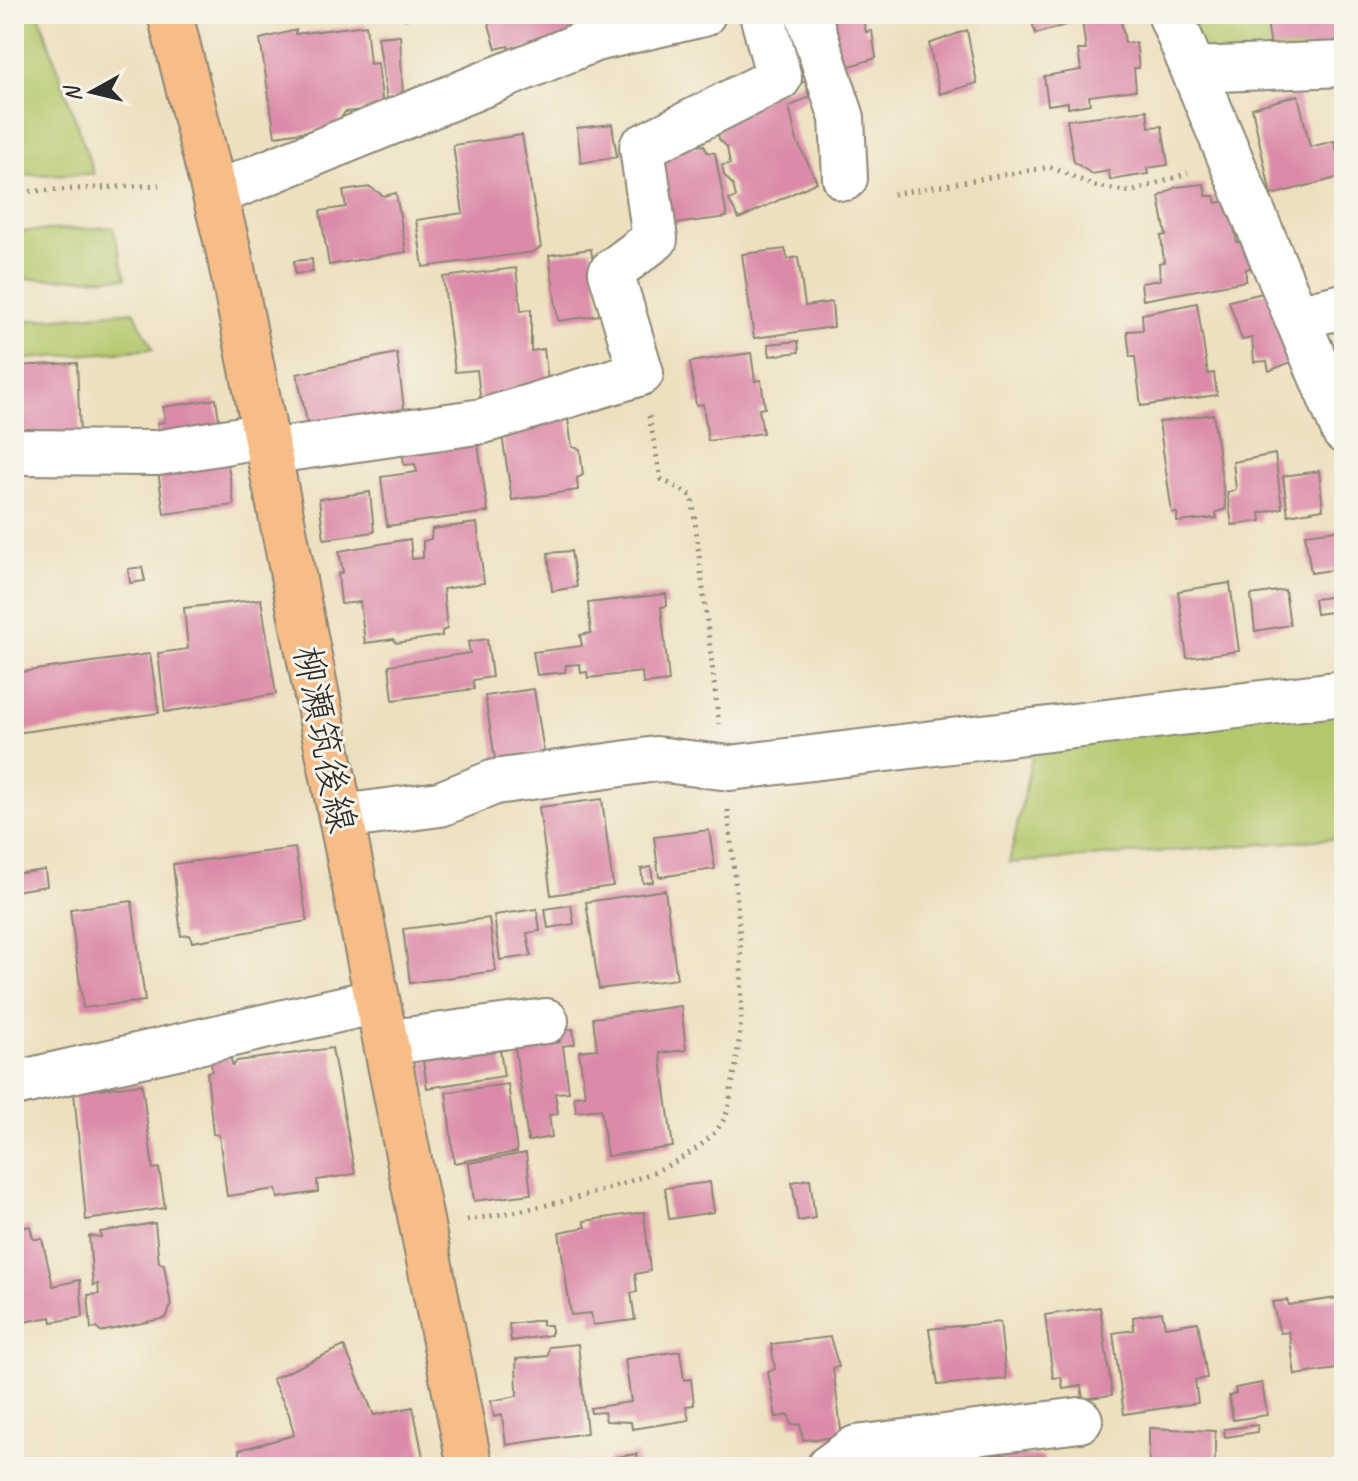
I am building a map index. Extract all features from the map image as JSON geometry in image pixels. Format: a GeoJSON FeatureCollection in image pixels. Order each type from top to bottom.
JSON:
{"type":"FeatureCollection","features":[{"type":"Feature","properties":{"kind":"main road","name":"柳瀬筑後線"},"geometry":{"type":"LineString","coordinates":[[170,14],[280,442],[341,817],[470,1467]]}},
{"type":"Feature","properties":{"kind":"street"},"geometry":{"type":"LineString","coordinates":[[215,194],[595,39],[703,14]]}},
{"type":"Feature","properties":{"kind":"street"},"geometry":{"type":"LineString","coordinates":[[14,452],[157,453],[483,421],[641,373],[611,272],[655,239],[642,147],[779,78],[762,14]]}},
{"type":"Feature","properties":{"kind":"street"},"geometry":{"type":"LineString","coordinates":[[808,14],[842,118],[845,178]]}},
{"type":"Feature","properties":{"kind":"street"},"geometry":{"type":"LineString","coordinates":[[1170,14],[1344,431]]}},
{"type":"Feature","properties":{"kind":"street"},"geometry":{"type":"LineString","coordinates":[[1194,70],[1344,64]]}},
{"type":"Feature","properties":{"kind":"street"},"geometry":{"type":"LineString","coordinates":[[1296,317],[1344,306]]}},
{"type":"Feature","properties":{"kind":"street"},"geometry":{"type":"LineString","coordinates":[[341,817],[440,804],[495,782],[656,759],[724,768],[1344,693]]}},
{"type":"Feature","properties":{"kind":"street"},"geometry":{"type":"LineString","coordinates":[[14,1084],[377,1001]]}},
{"type":"Feature","properties":{"kind":"street"},"geometry":{"type":"LineString","coordinates":[[406,1040],[546,1021]]}},
{"type":"Feature","properties":{"kind":"street"},"geometry":{"type":"LineString","coordinates":[[829,1467],[856,1448],[1080,1420]]}},
{"type":"Feature","properties":{"kind":"path"},"geometry":{"type":"LineString","coordinates":[[893,194],[1050,167],[1095,186],[1131,192],[1231,159]]}},
{"type":"Feature","properties":{"kind":"path"},"geometry":{"type":"LineString","coordinates":[[14,192],[159,185]]}},
{"type":"Feature","properties":{"kind":"path"},"geometry":{"type":"LineString","coordinates":[[463,1221],[534,1210],[635,1179],[701,1145],[725,1117],[737,1062],[742,996],[724,768],[692,496],[661,479],[641,373]]}},
{"type":"Feature","properties":{"kind":"green space"},"geometry":{"type":"Polygon","coordinates":[[[14,14],[39,14],[94,174],[14,175],[14,14]]]}},
{"type":"Feature","properties":{"kind":"green space"},"geometry":{"type":"Polygon","coordinates":[[[1187,14],[1344,14],[1344,53],[1206,59],[1187,14]]]}},
{"type":"Feature","properties":{"kind":"green space"},"geometry":{"type":"Polygon","coordinates":[[[113,227],[126,278],[14,279],[14,232],[113,227]]]}},
{"type":"Feature","properties":{"kind":"green space"},"geometry":{"type":"Polygon","coordinates":[[[134,311],[153,349],[14,360],[14,322],[134,311]]]}},
{"type":"Feature","properties":{"kind":"green space"},"geometry":{"type":"Polygon","coordinates":[[[1344,702],[1344,838],[1009,863],[1036,739],[1344,702]]]}},
{"type":"Feature","properties":{"kind":"building"},"geometry":{"type":"Polygon","coordinates":[[[256,14],[333,16],[302,21],[300,16],[258,23],[256,14]]]}},
{"type":"Feature","properties":{"kind":"building"},"geometry":{"type":"Polygon","coordinates":[[[403,14],[423,14],[423,16],[404,19],[403,14]]]}},
{"type":"Feature","properties":{"kind":"building"},"geometry":{"type":"Polygon","coordinates":[[[486,14],[595,14],[599,27],[511,53],[508,46],[496,49],[486,14]]]}},
{"type":"Feature","properties":{"kind":"building"},"geometry":{"type":"Polygon","coordinates":[[[826,14],[862,14],[866,32],[872,31],[876,58],[837,70],[826,14]]]}},
{"type":"Feature","properties":{"kind":"building"},"geometry":{"type":"Polygon","coordinates":[[[1029,14],[1068,14],[1071,23],[1036,34],[1029,14]]]}},
{"type":"Feature","properties":{"kind":"building"},"geometry":{"type":"Polygon","coordinates":[[[1081,14],[1120,14],[1125,43],[1136,43],[1139,68],[1134,68],[1136,90],[1089,96],[1090,104],[1068,108],[1068,102],[1048,105],[1044,76],[1081,70],[1078,50],[1086,50],[1081,14]]]}},
{"type":"Feature","properties":{"kind":"building"},"geometry":{"type":"Polygon","coordinates":[[[1266,14],[1344,14],[1344,48],[1271,48],[1266,14]]]}},
{"type":"Feature","properties":{"kind":"building"},"geometry":{"type":"Polygon","coordinates":[[[366,25],[370,64],[378,63],[383,108],[345,112],[335,127],[275,136],[260,39],[296,30],[295,34],[366,25]]]}},
{"type":"Feature","properties":{"kind":"building"},"geometry":{"type":"Polygon","coordinates":[[[967,30],[977,83],[940,94],[929,44],[967,30]]]}},
{"type":"Feature","properties":{"kind":"building"},"geometry":{"type":"Polygon","coordinates":[[[400,35],[403,98],[387,100],[378,37],[400,35]]]}},
{"type":"Feature","properties":{"kind":"building"},"geometry":{"type":"Polygon","coordinates":[[[806,81],[809,97],[789,107],[797,141],[817,182],[739,219],[729,200],[736,197],[733,185],[724,175],[722,165],[730,164],[727,147],[719,139],[717,124],[765,96],[806,81]]]}},
{"type":"Feature","properties":{"kind":"building"},"geometry":{"type":"Polygon","coordinates":[[[1298,95],[1310,147],[1334,141],[1344,176],[1271,195],[1252,108],[1298,95]]]}},
{"type":"Feature","properties":{"kind":"building"},"geometry":{"type":"Polygon","coordinates":[[[1147,110],[1149,127],[1162,126],[1168,165],[1147,168],[1148,174],[1110,180],[1109,171],[1092,174],[1074,162],[1067,120],[1147,110]]]}},
{"type":"Feature","properties":{"kind":"building"},"geometry":{"type":"Polygon","coordinates":[[[612,124],[617,157],[581,163],[577,128],[612,124]]]}},
{"type":"Feature","properties":{"kind":"building"},"geometry":{"type":"Polygon","coordinates":[[[522,135],[541,247],[533,252],[423,267],[416,220],[463,213],[453,145],[522,135]]]}},
{"type":"Feature","properties":{"kind":"building"},"geometry":{"type":"Polygon","coordinates":[[[704,145],[707,152],[715,153],[727,217],[667,225],[659,149],[704,145]]]}},
{"type":"Feature","properties":{"kind":"building"},"geometry":{"type":"Polygon","coordinates":[[[1204,184],[1206,196],[1214,196],[1216,203],[1229,200],[1237,242],[1249,243],[1253,267],[1246,269],[1246,281],[1143,300],[1141,283],[1160,280],[1159,263],[1164,262],[1161,236],[1166,235],[1159,197],[1176,187],[1204,184]]]}},
{"type":"Feature","properties":{"kind":"building"},"geometry":{"type":"Polygon","coordinates":[[[370,187],[384,196],[396,193],[406,252],[329,265],[320,211],[346,207],[343,191],[370,187]]]}},
{"type":"Feature","properties":{"kind":"building"},"geometry":{"type":"Polygon","coordinates":[[[591,249],[601,315],[558,321],[549,255],[591,249]]]}},
{"type":"Feature","properties":{"kind":"building"},"geometry":{"type":"Polygon","coordinates":[[[785,249],[788,259],[798,257],[805,306],[832,302],[834,327],[754,338],[742,254],[785,249]]]}},
{"type":"Feature","properties":{"kind":"building"},"geometry":{"type":"Polygon","coordinates":[[[312,259],[313,272],[295,274],[294,261],[312,259]]]}},
{"type":"Feature","properties":{"kind":"building"},"geometry":{"type":"Polygon","coordinates":[[[516,268],[521,311],[531,309],[531,351],[544,349],[549,389],[481,403],[477,370],[455,372],[443,277],[516,268]]]}},
{"type":"Feature","properties":{"kind":"building"},"geometry":{"type":"Polygon","coordinates":[[[1267,292],[1277,330],[1282,328],[1294,361],[1269,371],[1267,361],[1254,362],[1252,338],[1242,340],[1229,301],[1267,292]]]}},
{"type":"Feature","properties":{"kind":"building"},"geometry":{"type":"Polygon","coordinates":[[[1197,303],[1208,374],[1214,373],[1217,395],[1141,406],[1135,357],[1130,357],[1127,331],[1143,330],[1142,314],[1197,303]]]}},
{"type":"Feature","properties":{"kind":"building"},"geometry":{"type":"Polygon","coordinates":[[[798,341],[799,352],[770,356],[768,344],[798,341]]]}},
{"type":"Feature","properties":{"kind":"building"},"geometry":{"type":"Polygon","coordinates":[[[397,353],[405,416],[308,427],[297,374],[397,353]]]}},
{"type":"Feature","properties":{"kind":"building"},"geometry":{"type":"Polygon","coordinates":[[[751,353],[755,381],[761,380],[765,408],[759,409],[763,433],[708,441],[703,404],[696,405],[690,362],[751,353]]]}},
{"type":"Feature","properties":{"kind":"building"},"geometry":{"type":"Polygon","coordinates":[[[77,363],[80,435],[17,440],[14,366],[77,363]]]}},
{"type":"Feature","properties":{"kind":"building"},"geometry":{"type":"Polygon","coordinates":[[[216,399],[221,433],[160,442],[157,423],[165,422],[163,407],[216,399]]]}},
{"type":"Feature","properties":{"kind":"building"},"geometry":{"type":"Polygon","coordinates":[[[567,412],[572,447],[580,449],[583,475],[577,478],[578,490],[512,500],[502,435],[537,429],[535,416],[567,412]]]}},
{"type":"Feature","properties":{"kind":"building"},"geometry":{"type":"Polygon","coordinates":[[[1213,414],[1226,509],[1216,512],[1217,518],[1177,522],[1177,513],[1172,513],[1159,422],[1213,414]]]}},
{"type":"Feature","properties":{"kind":"building"},"geometry":{"type":"Polygon","coordinates":[[[477,438],[488,512],[387,526],[381,477],[417,472],[415,464],[404,465],[402,448],[477,438]]]}},
{"type":"Feature","properties":{"kind":"building"},"geometry":{"type":"Polygon","coordinates":[[[1275,454],[1282,508],[1260,513],[1261,521],[1232,525],[1227,492],[1236,490],[1233,462],[1275,454]]]}},
{"type":"Feature","properties":{"kind":"building"},"geometry":{"type":"Polygon","coordinates":[[[227,458],[234,505],[164,514],[157,464],[227,458]]]}},
{"type":"Feature","properties":{"kind":"building"},"geometry":{"type":"Polygon","coordinates":[[[1319,471],[1323,509],[1288,515],[1283,476],[1319,471]]]}},
{"type":"Feature","properties":{"kind":"building"},"geometry":{"type":"Polygon","coordinates":[[[370,492],[374,532],[324,539],[319,499],[370,492]]]}},
{"type":"Feature","properties":{"kind":"building"},"geometry":{"type":"Polygon","coordinates":[[[477,523],[484,583],[443,589],[447,629],[442,631],[442,636],[396,643],[394,639],[365,643],[360,602],[341,604],[338,574],[343,572],[339,551],[410,539],[412,559],[423,558],[423,541],[431,539],[432,529],[477,523]]]}},
{"type":"Feature","properties":{"kind":"building"},"geometry":{"type":"Polygon","coordinates":[[[1337,530],[1344,568],[1311,573],[1305,534],[1337,530]]]}},
{"type":"Feature","properties":{"kind":"building"},"geometry":{"type":"Polygon","coordinates":[[[571,551],[577,587],[552,591],[548,553],[571,551]]]}},
{"type":"Feature","properties":{"kind":"building"},"geometry":{"type":"Polygon","coordinates":[[[142,567],[145,581],[130,583],[128,569],[142,567]]]}},
{"type":"Feature","properties":{"kind":"building"},"geometry":{"type":"Polygon","coordinates":[[[1230,583],[1239,651],[1187,658],[1178,591],[1230,583]]]}},
{"type":"Feature","properties":{"kind":"building"},"geometry":{"type":"Polygon","coordinates":[[[1285,590],[1290,625],[1255,631],[1251,595],[1285,590]]]}},
{"type":"Feature","properties":{"kind":"building"},"geometry":{"type":"Polygon","coordinates":[[[666,594],[667,606],[661,607],[669,681],[643,684],[642,672],[588,678],[587,672],[581,673],[580,664],[566,665],[565,672],[537,675],[533,652],[582,646],[580,635],[591,633],[588,603],[666,594]]]}},
{"type":"Feature","properties":{"kind":"building"},"geometry":{"type":"Polygon","coordinates":[[[1336,596],[1338,611],[1316,614],[1314,599],[1336,596]]]}},
{"type":"Feature","properties":{"kind":"building"},"geometry":{"type":"Polygon","coordinates":[[[261,599],[276,694],[165,712],[158,653],[188,649],[184,608],[261,599]]]}},
{"type":"Feature","properties":{"kind":"building"},"geometry":{"type":"Polygon","coordinates":[[[487,639],[492,677],[473,680],[474,689],[393,700],[389,665],[470,653],[468,642],[487,639]]]}},
{"type":"Feature","properties":{"kind":"building"},"geometry":{"type":"Polygon","coordinates":[[[150,654],[159,713],[15,733],[14,673],[150,654]]]}},
{"type":"Feature","properties":{"kind":"building"},"geometry":{"type":"Polygon","coordinates":[[[534,689],[544,752],[495,759],[485,696],[534,689]]]}},
{"type":"Feature","properties":{"kind":"building"},"geometry":{"type":"Polygon","coordinates":[[[602,799],[613,886],[551,895],[539,807],[602,799]]]}},
{"type":"Feature","properties":{"kind":"building"},"geometry":{"type":"Polygon","coordinates":[[[709,830],[715,869],[659,877],[654,837],[709,830]]]}},
{"type":"Feature","properties":{"kind":"building"},"geometry":{"type":"Polygon","coordinates":[[[295,848],[307,921],[192,942],[190,935],[181,936],[173,864],[295,848]]]}},
{"type":"Feature","properties":{"kind":"building"},"geometry":{"type":"Polygon","coordinates":[[[651,867],[653,882],[643,883],[641,869],[651,867]]]}},
{"type":"Feature","properties":{"kind":"building"},"geometry":{"type":"Polygon","coordinates":[[[45,870],[47,886],[14,891],[14,874],[45,870]]]}},
{"type":"Feature","properties":{"kind":"building"},"geometry":{"type":"Polygon","coordinates":[[[665,890],[677,979],[599,989],[586,902],[665,890]]]}},
{"type":"Feature","properties":{"kind":"building"},"geometry":{"type":"Polygon","coordinates":[[[132,901],[145,1001],[83,1008],[70,909],[132,901]]]}},
{"type":"Feature","properties":{"kind":"building"},"geometry":{"type":"Polygon","coordinates":[[[571,905],[574,924],[548,928],[545,909],[571,905]]]}},
{"type":"Feature","properties":{"kind":"building"},"geometry":{"type":"Polygon","coordinates":[[[537,909],[540,931],[527,933],[531,956],[500,960],[494,915],[537,909]]]}},
{"type":"Feature","properties":{"kind":"building"},"geometry":{"type":"Polygon","coordinates":[[[489,918],[496,971],[410,983],[403,929],[489,918]]]}},
{"type":"Feature","properties":{"kind":"building"},"geometry":{"type":"Polygon","coordinates":[[[681,1006],[686,1050],[660,1053],[673,1147],[607,1156],[601,1109],[576,1112],[574,1096],[585,1095],[579,1051],[597,1049],[593,1018],[681,1006]]]}},
{"type":"Feature","properties":{"kind":"building"},"geometry":{"type":"Polygon","coordinates":[[[573,1029],[575,1044],[563,1046],[569,1092],[555,1093],[558,1114],[549,1115],[552,1137],[528,1141],[515,1048],[560,1042],[558,1031],[573,1029]]]}},
{"type":"Feature","properties":{"kind":"building"},"geometry":{"type":"Polygon","coordinates":[[[332,1048],[355,1174],[317,1180],[318,1192],[278,1198],[276,1189],[227,1196],[219,1135],[213,1134],[207,1072],[212,1071],[211,1060],[230,1057],[233,1066],[237,1061],[332,1048]]]}},
{"type":"Feature","properties":{"kind":"building"},"geometry":{"type":"Polygon","coordinates":[[[500,1050],[504,1076],[427,1088],[423,1061],[500,1050]]]}},
{"type":"Feature","properties":{"kind":"building"},"geometry":{"type":"Polygon","coordinates":[[[142,1084],[153,1169],[159,1168],[165,1208],[86,1220],[74,1092],[142,1084]]]}},
{"type":"Feature","properties":{"kind":"building"},"geometry":{"type":"Polygon","coordinates":[[[508,1084],[517,1152],[454,1163],[446,1092],[508,1084]]]}},
{"type":"Feature","properties":{"kind":"building"},"geometry":{"type":"Polygon","coordinates":[[[526,1153],[531,1194],[474,1201],[469,1163],[526,1153]]]}},
{"type":"Feature","properties":{"kind":"building"},"geometry":{"type":"Polygon","coordinates":[[[810,1179],[815,1218],[798,1221],[792,1182],[810,1179]]]}},
{"type":"Feature","properties":{"kind":"building"},"geometry":{"type":"Polygon","coordinates":[[[710,1182],[714,1212],[669,1219],[665,1188],[710,1182]]]}},
{"type":"Feature","properties":{"kind":"building"},"geometry":{"type":"Polygon","coordinates":[[[644,1212],[650,1271],[635,1274],[637,1292],[631,1293],[635,1320],[593,1325],[591,1313],[571,1315],[559,1232],[586,1227],[584,1221],[644,1212]]]}},
{"type":"Feature","properties":{"kind":"building"},"geometry":{"type":"Polygon","coordinates":[[[155,1223],[159,1263],[164,1264],[171,1306],[166,1318],[100,1332],[97,1328],[91,1329],[88,1295],[99,1294],[98,1284],[93,1285],[89,1236],[101,1237],[100,1232],[155,1223]]]}},
{"type":"Feature","properties":{"kind":"building"},"geometry":{"type":"Polygon","coordinates":[[[30,1226],[33,1239],[42,1239],[53,1286],[80,1280],[83,1317],[52,1322],[51,1317],[14,1324],[14,1230],[30,1226]]]}},
{"type":"Feature","properties":{"kind":"building"},"geometry":{"type":"Polygon","coordinates":[[[1337,1298],[1344,1368],[1295,1375],[1289,1332],[1280,1333],[1272,1302],[1287,1300],[1289,1305],[1337,1298]]]}},
{"type":"Feature","properties":{"kind":"building"},"geometry":{"type":"Polygon","coordinates":[[[1100,1307],[1112,1395],[1083,1399],[1081,1386],[1063,1389],[1061,1377],[1053,1378],[1045,1315],[1100,1307]]]}},
{"type":"Feature","properties":{"kind":"building"},"geometry":{"type":"Polygon","coordinates":[[[1162,1312],[1165,1327],[1198,1322],[1207,1378],[1195,1380],[1198,1403],[1124,1414],[1113,1333],[1134,1330],[1133,1317],[1162,1312]]]}},
{"type":"Feature","properties":{"kind":"building"},"geometry":{"type":"Polygon","coordinates":[[[542,1320],[542,1325],[551,1325],[551,1335],[511,1341],[509,1324],[542,1320]]]}},
{"type":"Feature","properties":{"kind":"building"},"geometry":{"type":"Polygon","coordinates":[[[1000,1322],[1006,1379],[938,1385],[929,1329],[1000,1322]]]}},
{"type":"Feature","properties":{"kind":"building"},"geometry":{"type":"Polygon","coordinates":[[[830,1337],[839,1367],[833,1368],[842,1437],[803,1440],[800,1424],[791,1425],[789,1415],[776,1417],[768,1372],[775,1369],[771,1344],[830,1337]]]}},
{"type":"Feature","properties":{"kind":"building"},"geometry":{"type":"Polygon","coordinates":[[[578,1344],[587,1433],[506,1445],[502,1415],[494,1417],[491,1401],[517,1396],[516,1359],[548,1356],[549,1347],[578,1344]]]}},
{"type":"Feature","properties":{"kind":"building"},"geometry":{"type":"Polygon","coordinates":[[[344,1346],[374,1415],[413,1407],[425,1467],[243,1467],[239,1450],[294,1435],[289,1414],[272,1379],[344,1346]]]}},
{"type":"Feature","properties":{"kind":"building"},"geometry":{"type":"Polygon","coordinates":[[[680,1351],[684,1380],[691,1379],[694,1405],[686,1406],[689,1420],[632,1429],[631,1422],[606,1421],[604,1412],[591,1413],[590,1408],[631,1402],[625,1359],[680,1351]]]}},
{"type":"Feature","properties":{"kind":"building"},"geometry":{"type":"Polygon","coordinates":[[[1262,1383],[1267,1415],[1233,1420],[1229,1396],[1236,1393],[1235,1388],[1262,1383]]]}},
{"type":"Feature","properties":{"kind":"building"},"geometry":{"type":"Polygon","coordinates":[[[1257,1425],[1258,1432],[1225,1437],[1224,1429],[1257,1425]]]}},
{"type":"Feature","properties":{"kind":"building"},"geometry":{"type":"Polygon","coordinates":[[[1149,1428],[1215,1431],[1215,1467],[1149,1467],[1149,1428]]]}},
{"type":"Feature","properties":{"kind":"building"},"geometry":{"type":"Polygon","coordinates":[[[906,1451],[1044,1457],[1043,1467],[905,1467],[906,1451]]]}},
{"type":"Feature","properties":{"kind":"building"},"geometry":{"type":"Polygon","coordinates":[[[637,1454],[639,1467],[609,1467],[608,1458],[637,1454]]]}}]}
